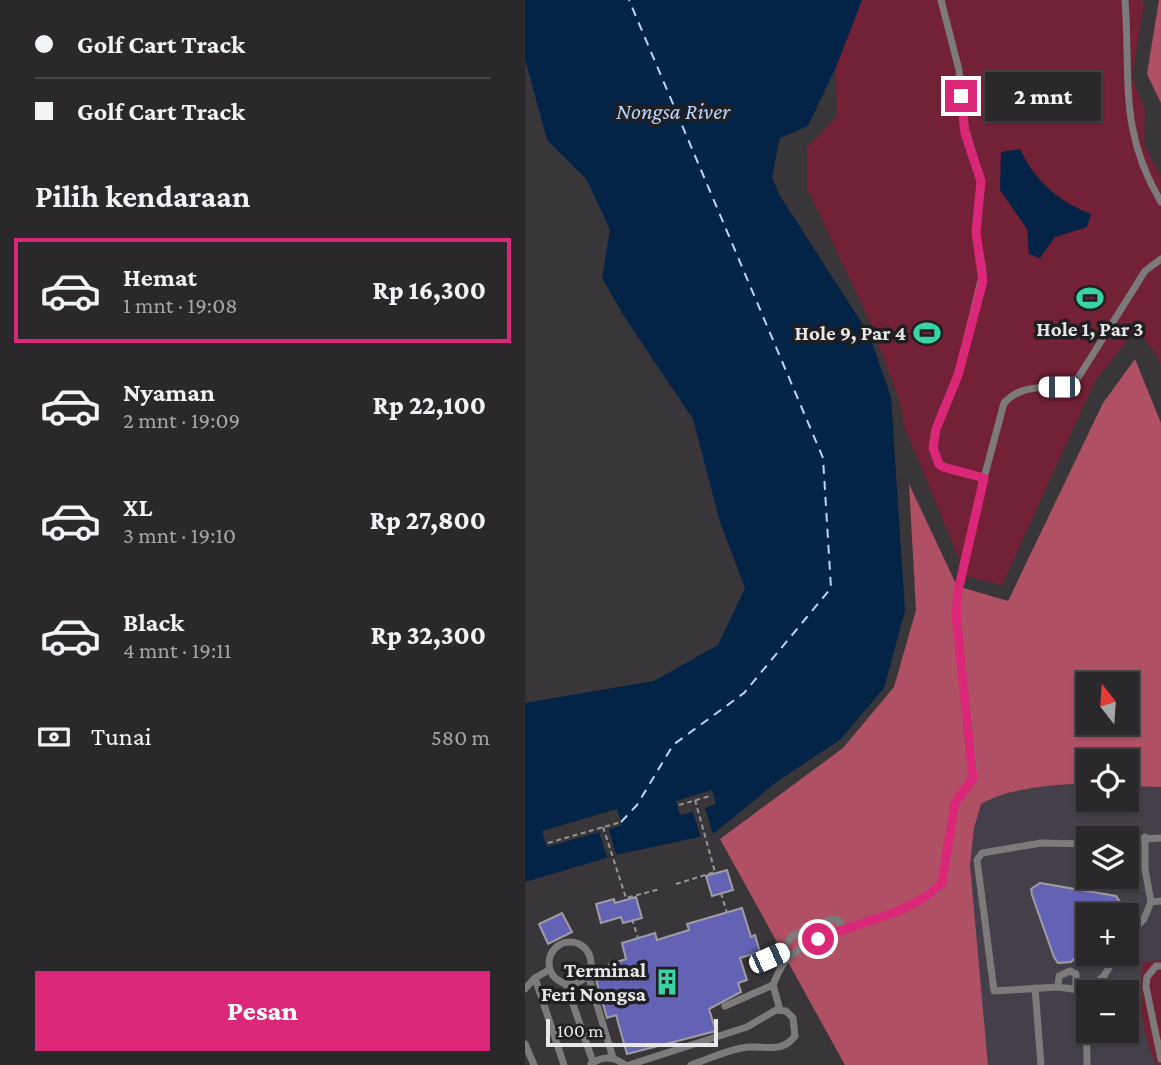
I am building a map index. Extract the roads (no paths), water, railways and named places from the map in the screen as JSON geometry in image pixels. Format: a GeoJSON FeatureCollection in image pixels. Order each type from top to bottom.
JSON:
{"type":"FeatureCollection","features":[{"type":"Feature","properties":{"kind":"lane"},"geometry":{"type":"LineString","coordinates":[[941,0],[959,71],[965,133],[981,181],[976,232],[983,272],[958,375],[936,429],[933,448],[939,464],[943,467],[984,478]]}},
{"type":"Feature","properties":{"kind":"lane"},"geometry":{"type":"LineString","coordinates":[[1125,0],[1126,95],[1132,129],[1138,155],[1161,202]]}},
{"type":"Feature","properties":{"kind":"lane"},"geometry":{"type":"LineString","coordinates":[[754,965],[786,955],[843,928],[916,903],[928,897],[942,883],[953,810],[973,778],[974,770],[957,629],[958,591],[1004,403],[1024,390],[1059,387],[1078,378],[1145,271],[1161,259]]}},
{"type":"Feature","properties":{"kind":"lane"},"geometry":{"type":"LineString","coordinates":[[1139,924],[1151,902],[1145,869],[1145,837]]}},
{"type":"Feature","properties":{"kind":"lane"},"geometry":{"type":"LineString","coordinates":[[1139,838],[1161,838]]}},
{"type":"Feature","properties":{"kind":"lane"},"geometry":{"type":"LineString","coordinates":[[1076,844],[1041,843],[982,853],[977,860],[994,991],[1076,988]]}},
{"type":"Feature","properties":{"kind":"lane"},"geometry":{"type":"LineString","coordinates":[[1151,902],[1161,901]]}},
{"type":"Feature","properties":{"kind":"lane"},"geometry":{"type":"LineString","coordinates":[[780,1010],[773,985],[786,955],[786,943],[792,936],[828,920],[835,919],[843,928]]}},
{"type":"Feature","properties":{"kind":"lane"},"geometry":{"type":"LineString","coordinates":[[588,975],[575,984],[556,980],[549,970],[550,953],[556,946],[572,941],[587,950],[591,958],[588,975],[613,1058]]}},
{"type":"Feature","properties":{"kind":"lane"},"geometry":{"type":"LineString","coordinates":[[1098,980],[1110,966]]}},
{"type":"Feature","properties":{"kind":"lane"},"geometry":{"type":"LineString","coordinates":[[1161,966],[1150,971],[1146,987],[1161,1059]]}},
{"type":"Feature","properties":{"kind":"lane"},"geometry":{"type":"LineString","coordinates":[[525,989],[535,978],[549,970]]}},
{"type":"Feature","properties":{"kind":"lane"},"geometry":{"type":"LineString","coordinates":[[1058,987],[1059,976],[1070,971],[1076,974],[1076,980]]}},
{"type":"Feature","properties":{"kind":"lane"},"geometry":{"type":"LineString","coordinates":[[535,978],[564,1065]]}},
{"type":"Feature","properties":{"kind":"lane"},"geometry":{"type":"LineString","coordinates":[[566,984],[592,1063],[613,1058],[627,1065],[747,1027],[772,1011],[780,1010],[790,1014],[796,1023],[795,1036],[785,1045],[773,1049],[749,1047],[691,1065]]}},
{"type":"Feature","properties":{"kind":"lane"},"geometry":{"type":"LineString","coordinates":[[725,1006],[773,985]]}},
{"type":"Feature","properties":{"kind":"lane"},"geometry":{"type":"LineString","coordinates":[[1035,988],[1041,1065]]}},
{"type":"Feature","properties":{"kind":"lane"},"geometry":{"type":"LineString","coordinates":[[1087,1043],[1087,1065]]}},
{"type":"Feature","properties":{"kind":"lane"},"geometry":{"type":"LineString","coordinates":[[525,1044],[534,1065]]}},
{"type":"Feature","properties":{"kind":"water","name":"Nongsa River"},"geometry":{"type":"Polygon","coordinates":[[[525,0],[862,0],[836,67],[808,126],[780,138],[772,177],[780,196],[869,334],[891,397],[905,611],[884,688],[841,739],[778,781],[713,834],[616,855],[525,882],[525,703],[654,681],[718,645],[745,588],[720,522],[693,419],[624,316],[602,278],[610,230],[587,180],[547,140],[525,59],[525,0]]]}},
{"type":"Feature","properties":{"kind":"water"},"geometry":{"type":"Polygon","coordinates":[[[1020,149],[1033,171],[1049,189],[1058,197],[1091,214],[1087,227],[1055,237],[1040,258],[1029,254],[1027,229],[1000,190],[1001,152],[1020,149]]]}},
{"type":"Feature","properties":{"kind":"place","name":"Hole 1, Par 3"},"geometry":{"type":"Point","coordinates":[1090,298]}},
{"type":"Feature","properties":{"kind":"place","name":"Hole 9, Par 4"},"geometry":{"type":"Point","coordinates":[927,333]}},
{"type":"Feature","properties":{"kind":"place","name":"Terminal Feri Nongsa"},"geometry":{"type":"Point","coordinates":[667,982]}}]}
